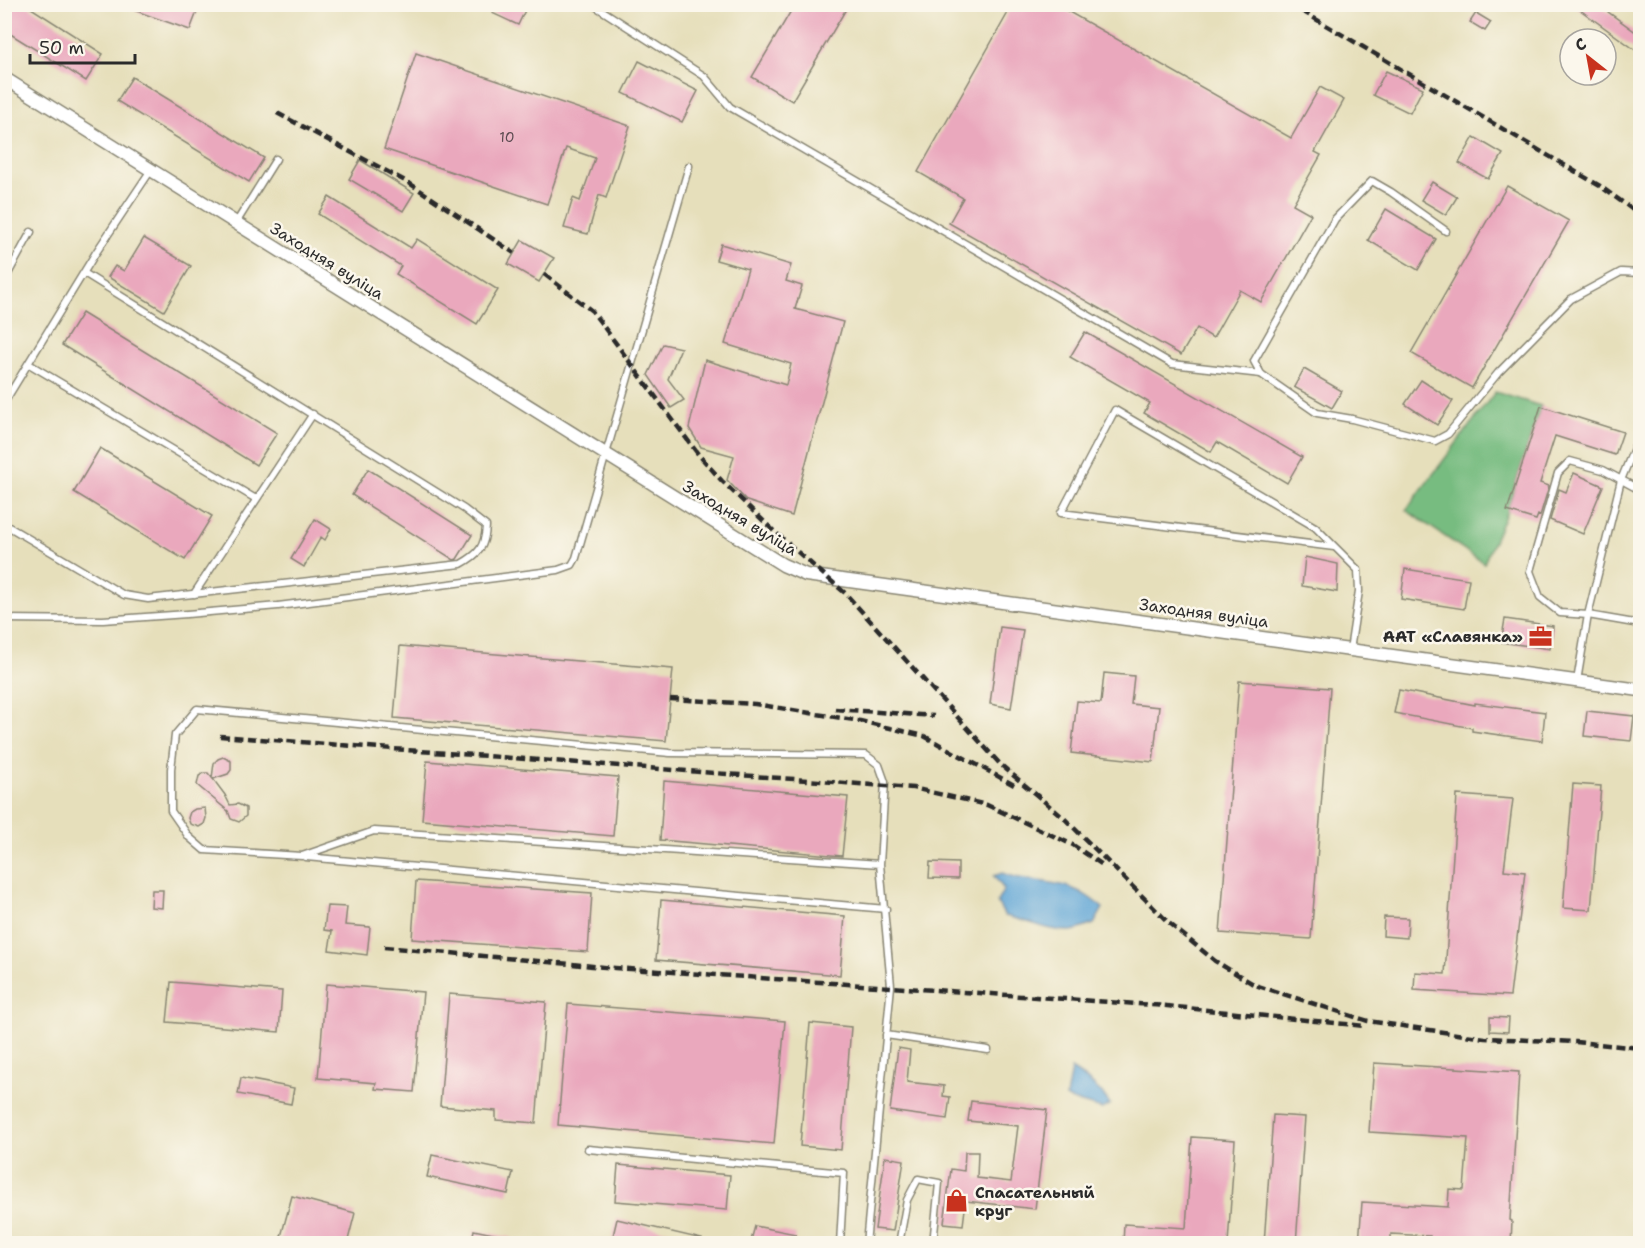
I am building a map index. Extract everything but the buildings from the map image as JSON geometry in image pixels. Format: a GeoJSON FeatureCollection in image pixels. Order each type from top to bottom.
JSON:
{"type":"FeatureCollection","features":[{"type":"Feature","properties":{"kind":"street","name":"Заходняя вуліца"},"geometry":{"type":"LineString","coordinates":[[4,78],[606,456],[783,565],[806,575],[1641,690]]}},
{"type":"Feature","properties":{"kind":"lane"},"geometry":{"type":"LineString","coordinates":[[592,4],[704,76],[730,107],[1172,364],[1261,374]]}},
{"type":"Feature","properties":{"kind":"lane"},"geometry":{"type":"LineString","coordinates":[[236,223],[276,159]]}},
{"type":"Feature","properties":{"kind":"lane"},"geometry":{"type":"LineString","coordinates":[[4,620],[103,620],[278,606],[558,570],[572,565],[606,456],[689,166]]}},
{"type":"Feature","properties":{"kind":"lane"},"geometry":{"type":"LineString","coordinates":[[4,404],[84,273],[151,170]]}},
{"type":"Feature","properties":{"kind":"lane"},"geometry":{"type":"LineString","coordinates":[[1446,231],[1372,181],[1335,219],[1254,361],[1261,374],[1317,413],[1352,418],[1434,441],[1448,434],[1498,373],[1570,299],[1621,272],[1641,273]]}},
{"type":"Feature","properties":{"kind":"lane"},"geometry":{"type":"LineString","coordinates":[[4,281],[31,232]]}},
{"type":"Feature","properties":{"kind":"lane"},"geometry":{"type":"LineString","coordinates":[[4,524],[124,595],[148,599],[461,564],[473,557],[485,543],[486,526],[464,508],[84,273]]}},
{"type":"Feature","properties":{"kind":"lane"},"geometry":{"type":"LineString","coordinates":[[29,364],[256,500]]}},
{"type":"Feature","properties":{"kind":"lane"},"geometry":{"type":"LineString","coordinates":[[1334,547],[1061,513],[1115,410],[1315,527],[1358,570],[1359,591],[1350,650]]}},
{"type":"Feature","properties":{"kind":"lane"},"geometry":{"type":"LineString","coordinates":[[194,594],[313,414]]}},
{"type":"Feature","properties":{"kind":"lane"},"geometry":{"type":"LineString","coordinates":[[1577,681],[1588,615],[1621,480],[1641,434]]}},
{"type":"Feature","properties":{"kind":"lane"},"geometry":{"type":"LineString","coordinates":[[1641,490],[1603,470],[1570,461],[1558,472],[1530,571],[1540,597],[1560,613],[1641,624]]}},
{"type":"Feature","properties":{"kind":"lane"},"geometry":{"type":"LineString","coordinates":[[866,1244],[891,986],[886,909],[880,864],[885,782],[879,765],[866,755],[670,753],[196,709],[175,735],[171,769],[171,811],[189,837],[204,849],[886,909]]}},
{"type":"Feature","properties":{"kind":"lane"},"geometry":{"type":"LineString","coordinates":[[302,856],[374,831],[880,864]]}},
{"type":"Feature","properties":{"kind":"lane"},"geometry":{"type":"LineString","coordinates":[[886,1035],[988,1050]]}},
{"type":"Feature","properties":{"kind":"lane"},"geometry":{"type":"LineString","coordinates":[[588,1149],[844,1173],[840,1244]]}},
{"type":"Feature","properties":{"kind":"lane"},"geometry":{"type":"LineString","coordinates":[[899,1244],[907,1200],[918,1179],[939,1184],[933,1244]]}},
{"type":"Feature","properties":{"kind":"green space"},"geometry":{"type":"Polygon","coordinates":[[[1495,392],[1541,406],[1507,511],[1484,563],[1406,510],[1495,392]]]}},
{"type":"Feature","properties":{"kind":"water"},"geometry":{"type":"Polygon","coordinates":[[[1002,873],[1071,888],[1084,894],[1103,908],[1094,924],[1071,931],[1054,930],[1005,916],[997,902],[1004,889],[994,876],[1002,873]]]}},
{"type":"Feature","properties":{"kind":"water"},"geometry":{"type":"Polygon","coordinates":[[[1071,1069],[1093,1085],[1110,1104],[1102,1109],[1066,1097],[1071,1069]]]}},
{"type":"Feature","properties":{"kind":"railway"},"geometry":{"type":"LineString","coordinates":[[1290,4],[1600,186],[1640,215]]}},
{"type":"Feature","properties":{"kind":"railway"},"geometry":{"type":"LineString","coordinates":[[277,113],[409,183],[514,253]]}},
{"type":"Feature","properties":{"kind":"railway"},"geometry":{"type":"LineString","coordinates":[[544,274],[592,311],[698,454],[722,481],[777,534],[845,593],[1001,765],[1065,819],[1170,924],[1215,961],[1255,985],[1368,1021],[1485,1038],[1576,1042],[1640,1048]]}},
{"type":"Feature","properties":{"kind":"railway"},"geometry":{"type":"LineString","coordinates":[[670,699],[755,704],[860,721],[924,736],[1014,785]]}},
{"type":"Feature","properties":{"kind":"railway"},"geometry":{"type":"LineString","coordinates":[[835,709],[934,716]]}},
{"type":"Feature","properties":{"kind":"railway"},"geometry":{"type":"LineString","coordinates":[[220,736],[913,788],[987,805],[1073,845],[1104,866]]}},
{"type":"Feature","properties":{"kind":"railway"},"geometry":{"type":"LineString","coordinates":[[384,947],[615,968],[1167,1006],[1365,1026]]}},
{"type":"Feature","properties":{"kind":"place","name":"ААТ «Славянка»"},"geometry":{"type":"Point","coordinates":[1541,636]}},
{"type":"Feature","properties":{"kind":"place","name":"Спасательный круг"},"geometry":{"type":"Point","coordinates":[957,1201]}}]}
